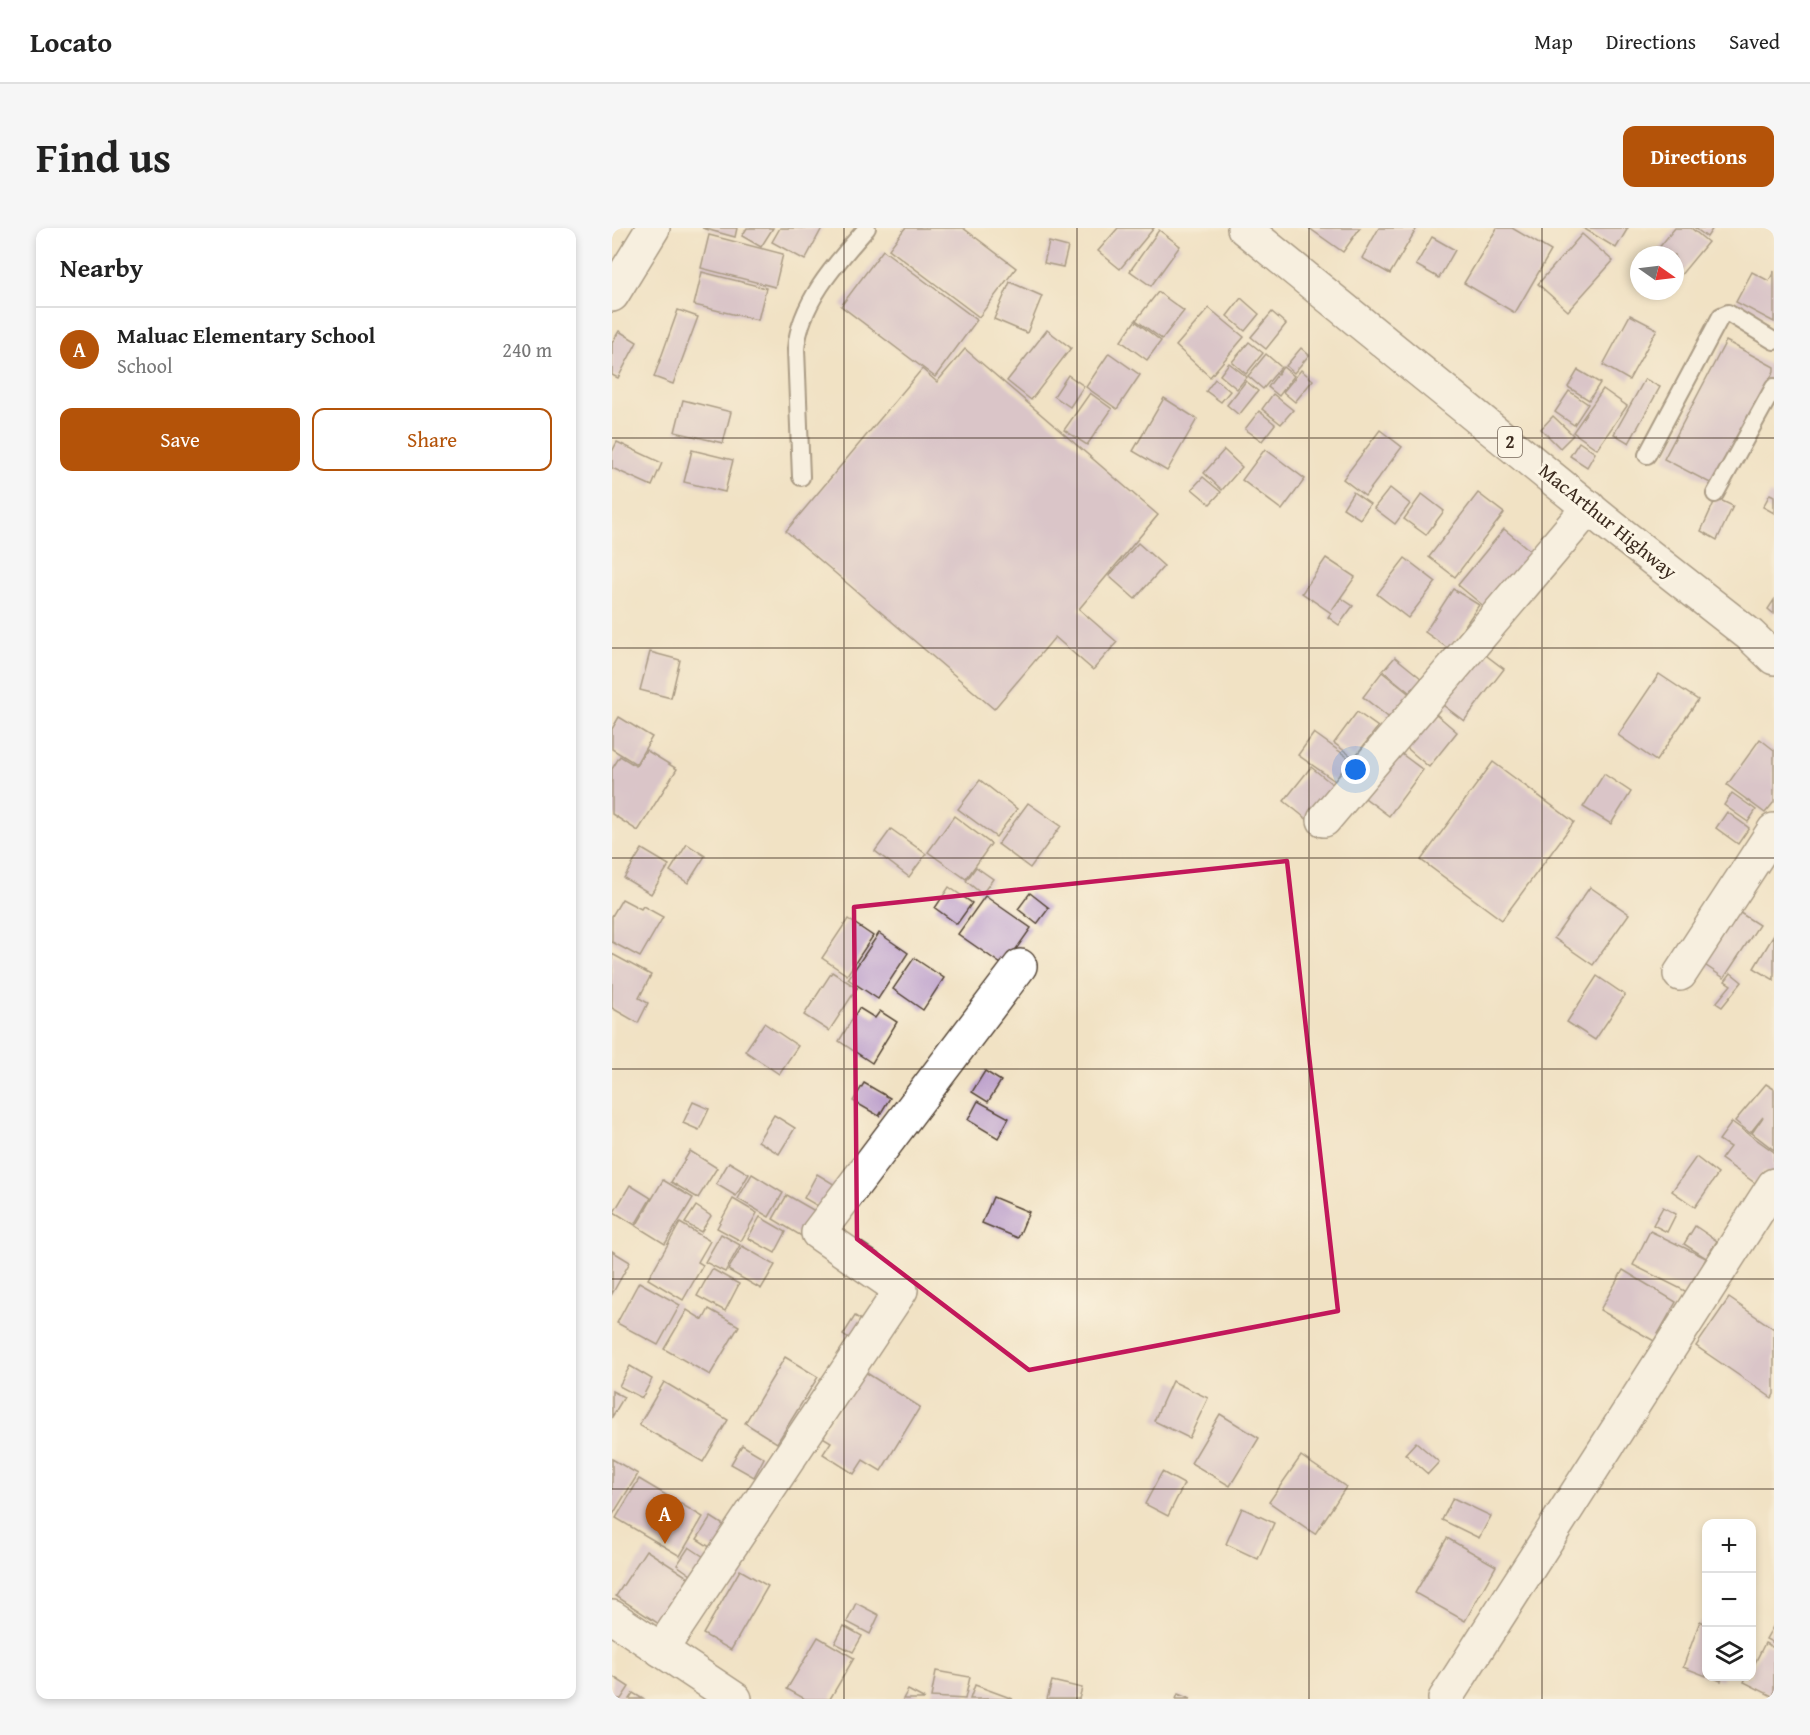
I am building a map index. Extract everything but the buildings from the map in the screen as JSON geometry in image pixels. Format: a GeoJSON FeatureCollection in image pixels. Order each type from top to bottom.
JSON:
{"type":"FeatureCollection","features":[{"type":"Feature","properties":{"kind":"main road"},"geometry":{"type":"LineString","coordinates":[[612,295],[653,228]]}},
{"type":"Feature","properties":{"kind":"main road","name":"MacArthur Highway"},"geometry":{"type":"LineString","coordinates":[[1244,228],[1750,635],[1774,658]]}},
{"type":"Feature","properties":{"kind":"main road"},"geometry":{"type":"LineString","coordinates":[[1324,820],[1589,507]]}},
{"type":"Feature","properties":{"kind":"main road"},"geometry":{"type":"LineString","coordinates":[[1680,974],[1774,830]]}},
{"type":"Feature","properties":{"kind":"main road"},"geometry":{"type":"LineString","coordinates":[[661,1650],[901,1290],[818,1233],[1020,966]]}},
{"type":"Feature","properties":{"kind":"main road"},"geometry":{"type":"LineString","coordinates":[[1445,1699],[1774,1185]]}},
{"type":"Feature","properties":{"kind":"main road"},"geometry":{"type":"LineString","coordinates":[[612,1617],[735,1699]]}},
{"type":"Feature","properties":{"kind":"lane"},"geometry":{"type":"LineString","coordinates":[[801,477],[796,349],[798,331],[806,310],[838,261],[867,228]]}},
{"type":"Feature","properties":{"kind":"lane"},"geometry":{"type":"LineString","coordinates":[[1647,455],[1721,316],[1728,314],[1774,341]]}},
{"type":"Feature","properties":{"kind":"lane"},"geometry":{"type":"LineString","coordinates":[[1715,494],[1774,387]]}},
{"type":"Feature","properties":{"kind":"highlighted area"},"geometry":{"type":"Polygon","coordinates":[[[1287,861],[1338,1311],[1029,1370],[857,1239],[854,907],[1287,861]]]}},
{"type":"Feature","properties":{"kind":"place","name":"Maluac Elementary School"},"geometry":{"type":"Point","coordinates":[665,1544]}}]}
